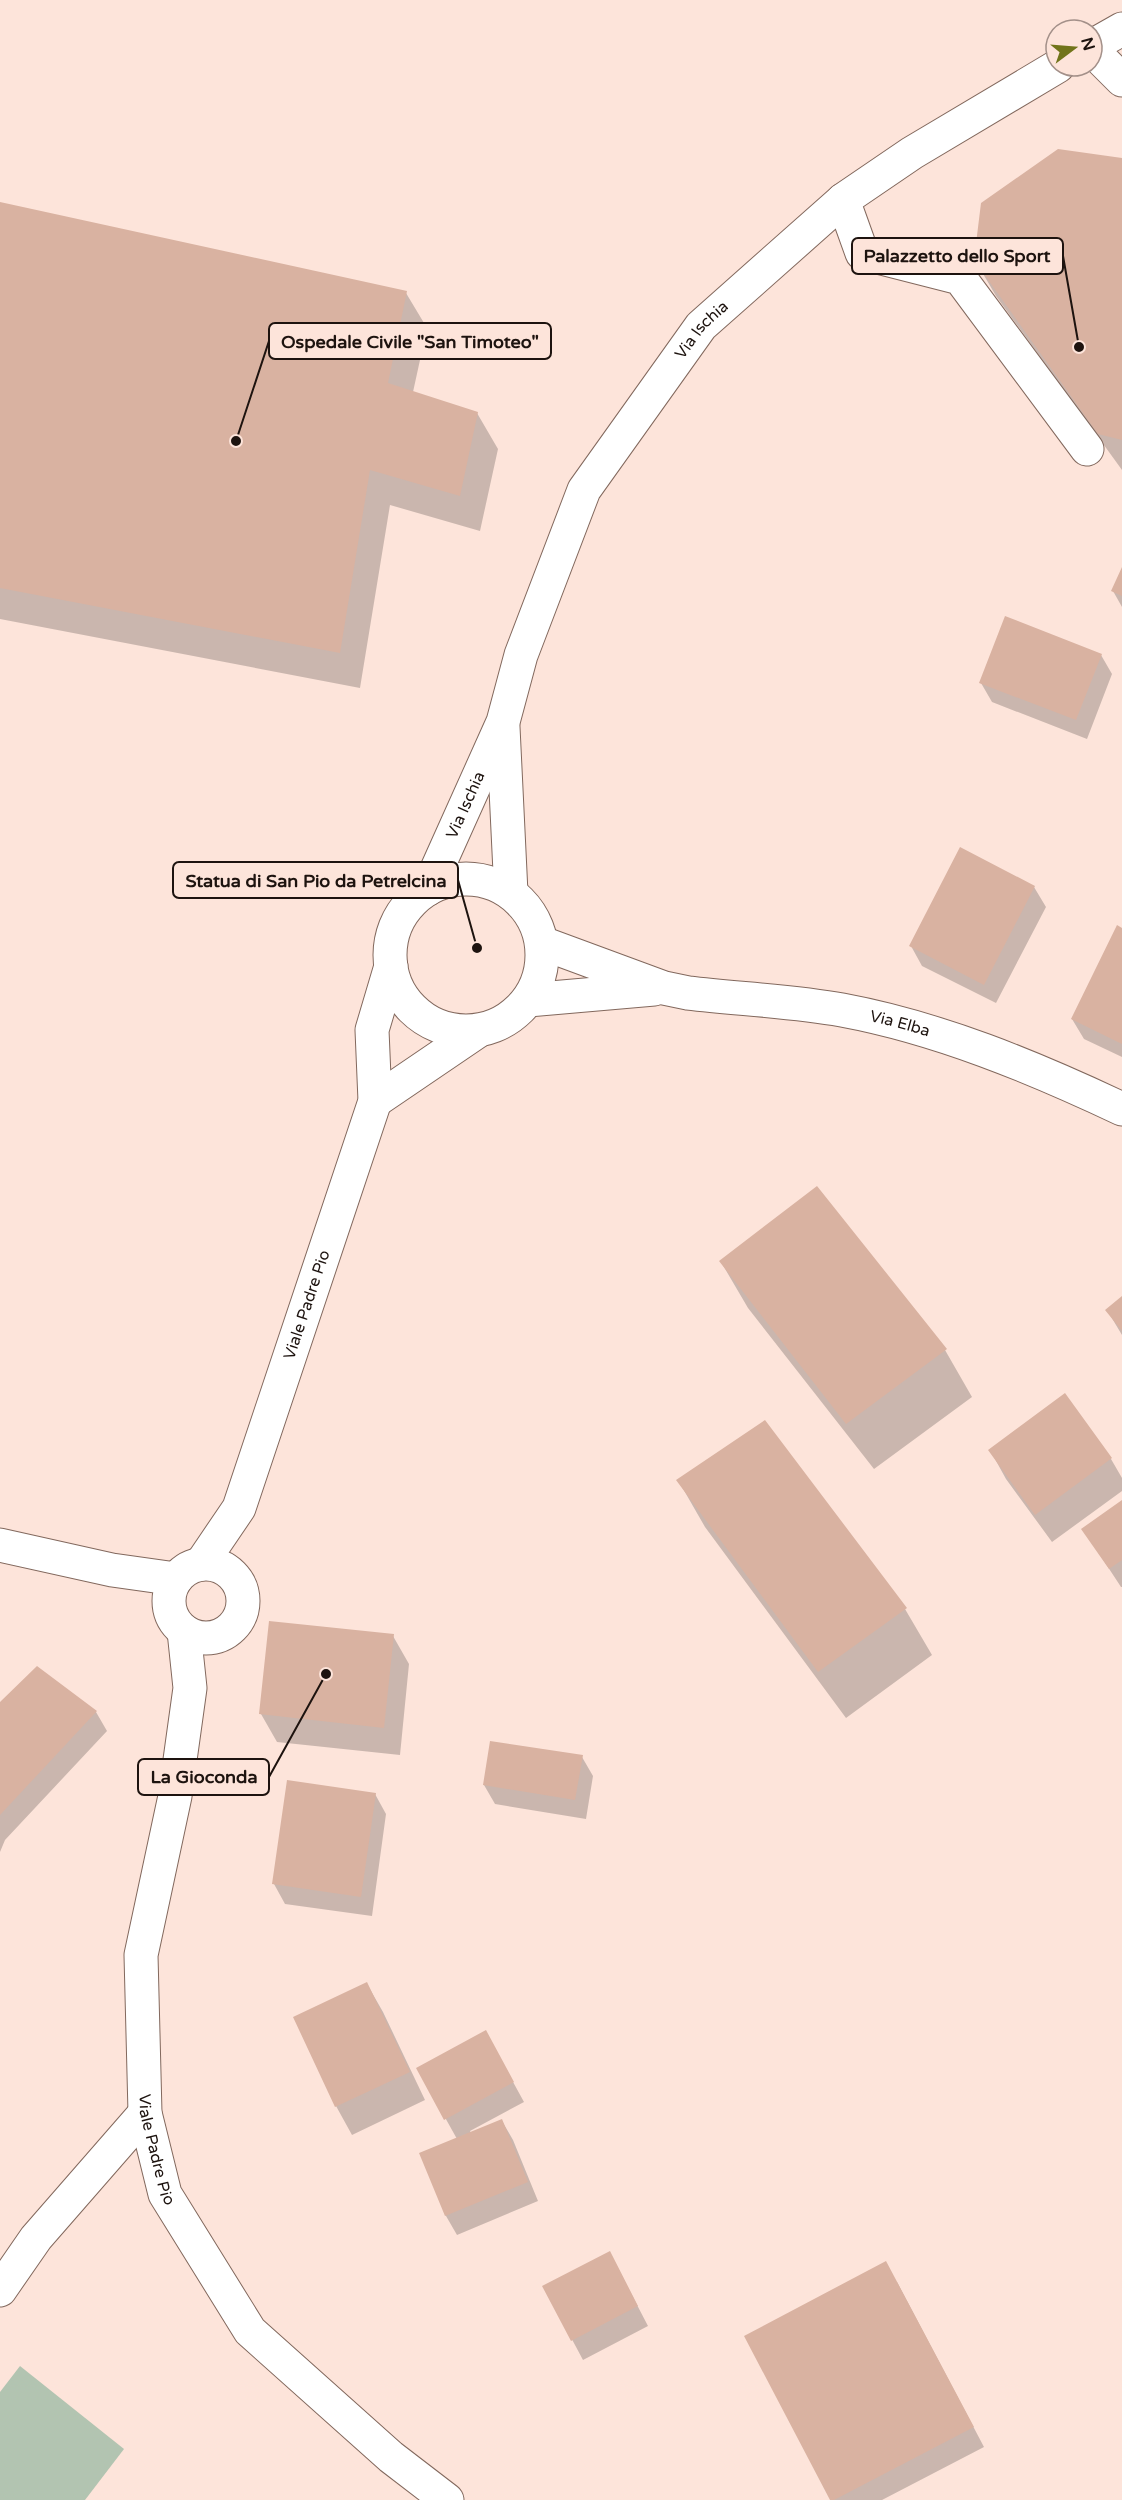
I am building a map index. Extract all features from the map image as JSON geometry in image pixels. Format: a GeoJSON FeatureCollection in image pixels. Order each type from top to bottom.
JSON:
{"type":"FeatureCollection","features":[{"type":"Feature","properties":{"kind":"street"},"geometry":{"type":"LineString","coordinates":[[1104,40],[1122,29]]}},
{"type":"Feature","properties":{"kind":"street"},"geometry":{"type":"LineString","coordinates":[[1104,61],[1122,80]]}},
{"type":"Feature","properties":{"kind":"street","name":"Via Ischia"},"geometry":{"type":"LineString","coordinates":[[428,889],[503,722],[521,655],[584,490],[701,326],[843,200],[912,153],[1044,74]]}},
{"type":"Feature","properties":{"kind":"street"},"geometry":{"type":"LineString","coordinates":[[843,200],[862,253],[960,278],[1087,449]]}},
{"type":"Feature","properties":{"kind":"street","name":"Via Ischia"},"geometry":{"type":"LineString","coordinates":[[503,722],[511,893]]}},
{"type":"Feature","properties":{"kind":"street"},"geometry":{"type":"LineString","coordinates":[[456,879],[475,879],[494,883],[511,893],[531,915],[542,943],[543,963],[538,982],[528,1000],[515,1015],[498,1025],[478,1031],[458,1031],[438,1027],[420,1017],[406,1003],[396,985],[391,966],[390,946],[395,927],[404,909],[428,889],[456,879]]}},
{"type":"Feature","properties":{"kind":"street","name":"Via Elba"},"geometry":{"type":"LineString","coordinates":[[542,943],[664,988],[688,993],[842,1010],[932,1033],[1061,1080],[1122,1109]]}},
{"type":"Feature","properties":{"kind":"street","name":"Viale Padre Pio"},"geometry":{"type":"LineString","coordinates":[[190,1630],[231,1629],[242,1610],[243,1596],[238,1582],[239,1508],[375,1101],[372,1030],[391,966]]}},
{"type":"Feature","properties":{"kind":"street","name":"Via Elba"},"geometry":{"type":"LineString","coordinates":[[528,1000],[664,988]]}},
{"type":"Feature","properties":{"kind":"street"},"geometry":{"type":"LineString","coordinates":[[375,1101],[478,1031]]}},
{"type":"Feature","properties":{"kind":"street","name":"Viale Padre Pio"},"geometry":{"type":"LineString","coordinates":[[239,1508],[188,1572],[172,1585],[169,1599],[169,1607],[190,1630],[190,1688],[176,1796],[141,1955],[145,2114],[165,2194],[250,2331],[391,2457],[447,2500]]}},
{"type":"Feature","properties":{"kind":"street"},"geometry":{"type":"LineString","coordinates":[[0,1545],[112,1570],[188,1572],[215,1565],[228,1571],[238,1582]]}},
{"type":"Feature","properties":{"kind":"street"},"geometry":{"type":"LineString","coordinates":[[112,1570],[190,1630]]}},
{"type":"Feature","properties":{"kind":"street"},"geometry":{"type":"LineString","coordinates":[[0,2290],[36,2238],[145,2114]]}},
{"type":"Feature","properties":{"kind":"green space"},"geometry":{"type":"Polygon","coordinates":[[[20,2366],[124,2449],[85,2500],[0,2500],[0,2392],[20,2366]]]}},
{"type":"Feature","properties":{"kind":"building"},"geometry":{"type":"Polygon","coordinates":[[[1058,149],[1122,158],[1122,440],[1098,434],[974,260],[981,203],[1058,149]]]}},
{"type":"Feature","properties":{"kind":"building"},"geometry":{"type":"Polygon","coordinates":[[[0,202],[407,291],[388,383],[478,412],[460,496],[370,470],[340,653],[0,588],[0,202]]]}},
{"type":"Feature","properties":{"kind":"building"},"geometry":{"type":"Polygon","coordinates":[[[1122,567],[1122,596],[1111,591],[1122,567]]]}},
{"type":"Feature","properties":{"kind":"building"},"geometry":{"type":"Polygon","coordinates":[[[1005,616],[1102,654],[1076,720],[979,683],[1005,616]]]}},
{"type":"Feature","properties":{"kind":"building"},"geometry":{"type":"Polygon","coordinates":[[[960,847],[1035,886],[984,985],[909,946],[960,847]]]}},
{"type":"Feature","properties":{"kind":"building"},"geometry":{"type":"Polygon","coordinates":[[[1117,925],[1122,928],[1122,1044],[1071,1019],[1117,925]]]}},
{"type":"Feature","properties":{"kind":"building"},"geometry":{"type":"Polygon","coordinates":[[[817,1186],[947,1349],[846,1424],[719,1261],[817,1186]]]}},
{"type":"Feature","properties":{"kind":"building"},"geometry":{"type":"Polygon","coordinates":[[[1122,1296],[1122,1331],[1105,1310],[1122,1296]]]}},
{"type":"Feature","properties":{"kind":"building"},"geometry":{"type":"Polygon","coordinates":[[[1065,1393],[1112,1458],[1035,1515],[988,1450],[1065,1393]]]}},
{"type":"Feature","properties":{"kind":"building"},"geometry":{"type":"Polygon","coordinates":[[[765,1420],[907,1608],[818,1672],[676,1480],[765,1420]]]}},
{"type":"Feature","properties":{"kind":"building"},"geometry":{"type":"Polygon","coordinates":[[[1122,1500],[1122,1560],[1109,1569],[1081,1529],[1122,1500]]]}},
{"type":"Feature","properties":{"kind":"building"},"geometry":{"type":"Polygon","coordinates":[[[269,1621],[394,1634],[384,1728],[259,1714],[269,1621]]]}},
{"type":"Feature","properties":{"kind":"building"},"geometry":{"type":"Polygon","coordinates":[[[37,1666],[97,1711],[0,1815],[0,1702],[37,1666]]]}},
{"type":"Feature","properties":{"kind":"building"},"geometry":{"type":"Polygon","coordinates":[[[490,1741],[583,1755],[575,1800],[483,1785],[490,1741]]]}},
{"type":"Feature","properties":{"kind":"building"},"geometry":{"type":"Polygon","coordinates":[[[287,1780],[376,1793],[361,1897],[272,1884],[287,1780]]]}},
{"type":"Feature","properties":{"kind":"building"},"geometry":{"type":"Polygon","coordinates":[[[367,1982],[410,2072],[335,2107],[293,2017],[367,1982]]]}},
{"type":"Feature","properties":{"kind":"building"},"geometry":{"type":"Polygon","coordinates":[[[486,2030],[514,2082],[444,2120],[416,2068],[486,2030]]]}},
{"type":"Feature","properties":{"kind":"building"},"geometry":{"type":"Polygon","coordinates":[[[502,2119],[528,2182],[445,2216],[419,2153],[502,2119]]]}},
{"type":"Feature","properties":{"kind":"building"},"geometry":{"type":"Polygon","coordinates":[[[610,2251],[638,2306],[571,2341],[542,2286],[610,2251]]]}},
{"type":"Feature","properties":{"kind":"building"},"geometry":{"type":"Polygon","coordinates":[[[886,2261],[974,2427],[834,2500],[830,2500],[744,2336],[886,2261]]]}},
{"type":"Feature","properties":{"kind":"place","name":"Palazzetto dello Sport"},"geometry":{"type":"Point","coordinates":[1079,347]}},
{"type":"Feature","properties":{"kind":"place","name":"Ospedale Civile \"San Timoteo\""},"geometry":{"type":"Point","coordinates":[236,441]}},
{"type":"Feature","properties":{"kind":"place","name":"Statua di San Pio da Petrelcina"},"geometry":{"type":"Point","coordinates":[477,948]}},
{"type":"Feature","properties":{"kind":"place","name":"La Gioconda"},"geometry":{"type":"Point","coordinates":[326,1674]}}]}
